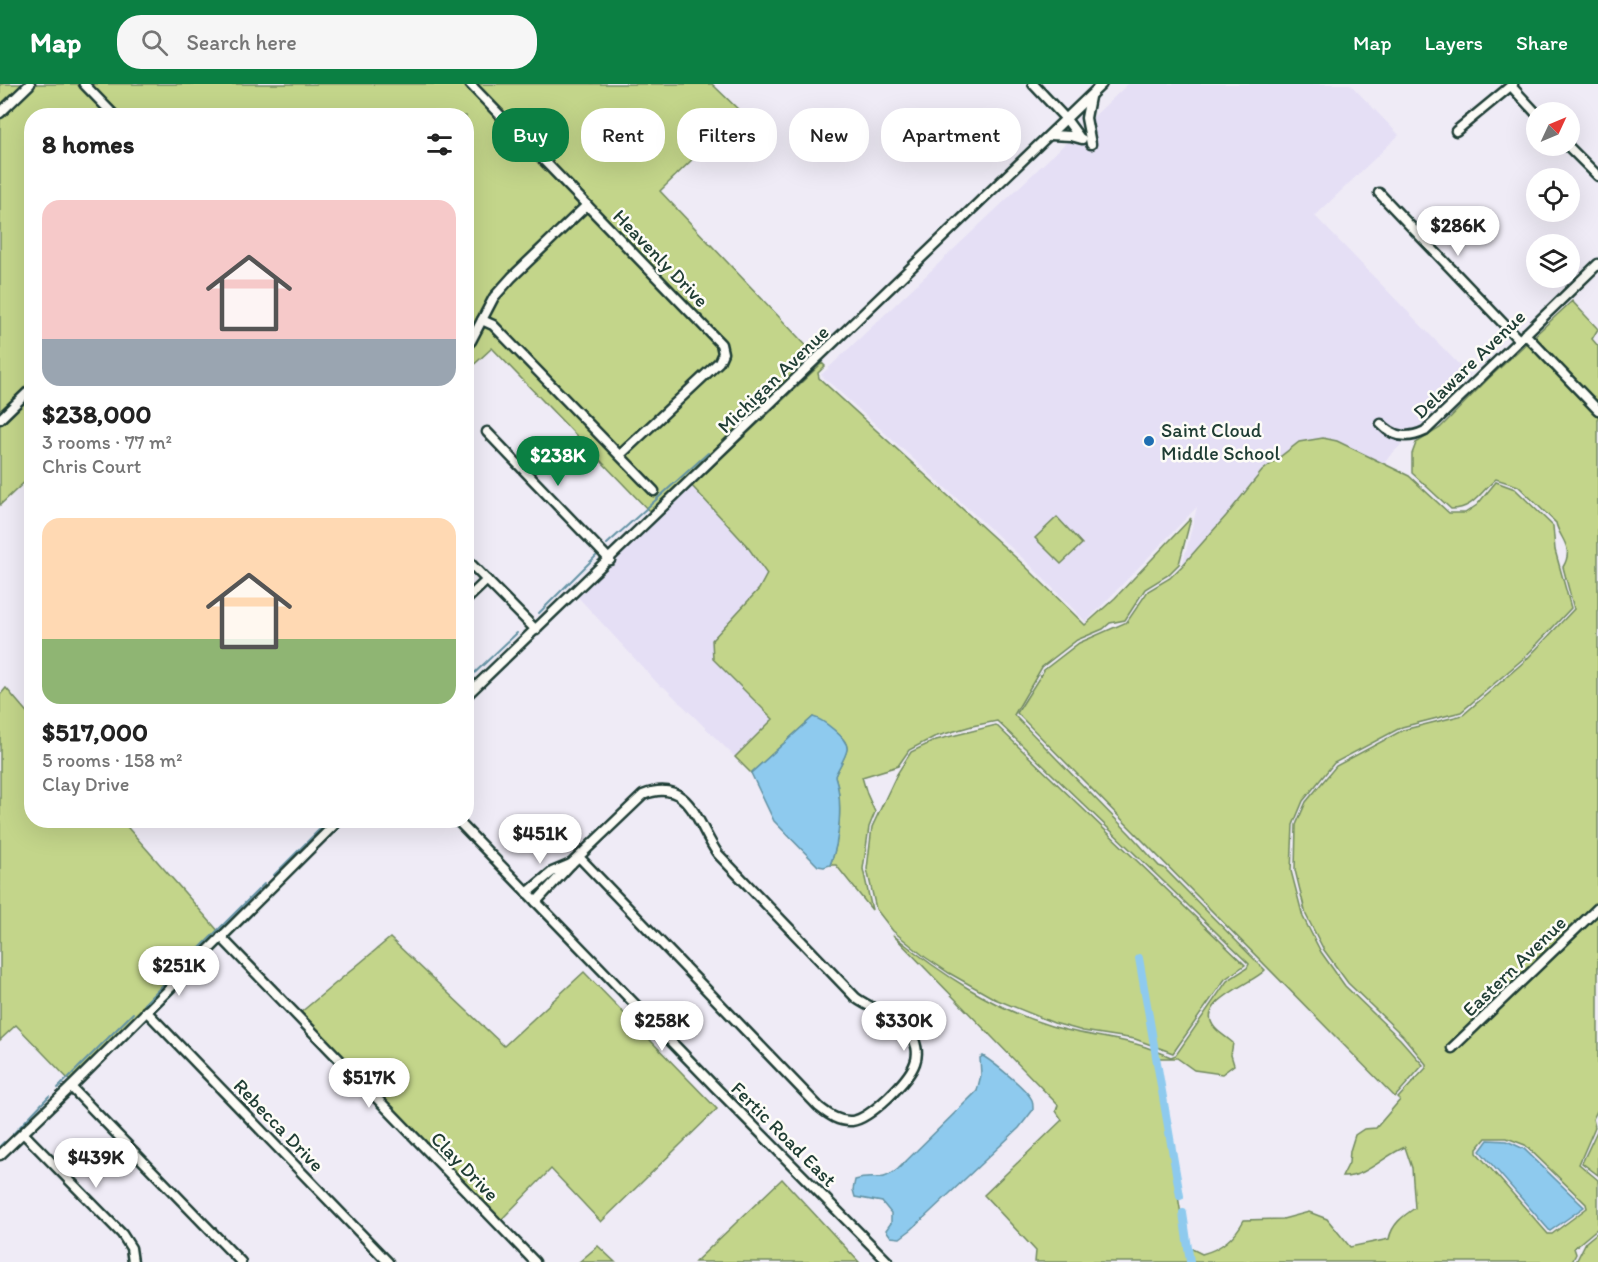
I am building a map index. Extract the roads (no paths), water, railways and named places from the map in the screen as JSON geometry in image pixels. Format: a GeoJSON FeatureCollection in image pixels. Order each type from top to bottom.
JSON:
{"type":"FeatureCollection","features":[{"type":"Feature","properties":{"kind":"street"},"geometry":{"type":"LineString","coordinates":[[0,113],[30,84]]}},
{"type":"Feature","properties":{"kind":"street"},"geometry":{"type":"LineString","coordinates":[[84,84],[107,108]]}},
{"type":"Feature","properties":{"kind":"street","name":"Heavenly Drive"},"geometry":{"type":"LineString","coordinates":[[470,84],[721,344],[723,353],[719,362],[620,455]]}},
{"type":"Feature","properties":{"kind":"street"},"geometry":{"type":"LineString","coordinates":[[1033,84],[1080,138]]}},
{"type":"Feature","properties":{"kind":"street","name":"Michigan Avenue"},"geometry":{"type":"LineString","coordinates":[[474,688],[1102,84]]}},
{"type":"Feature","properties":{"kind":"street"},"geometry":{"type":"LineString","coordinates":[[1456,131],[1512,85],[1527,102]]}},
{"type":"Feature","properties":{"kind":"street"},"geometry":{"type":"LineString","coordinates":[[1050,135],[1080,138],[1091,144],[1086,118],[1091,95]]}},
{"type":"Feature","properties":{"kind":"street"},"geometry":{"type":"LineString","coordinates":[[1578,156],[1598,176]]}},
{"type":"Feature","properties":{"kind":"street"},"geometry":{"type":"LineString","coordinates":[[1379,193],[1598,410]]}},
{"type":"Feature","properties":{"kind":"street"},"geometry":{"type":"LineString","coordinates":[[474,335],[494,297],[586,205]]}},
{"type":"Feature","properties":{"kind":"street","name":"Delaware Avenue"},"geometry":{"type":"LineString","coordinates":[[1381,424],[1392,434],[1407,437],[1425,431],[1598,264]]}},
{"type":"Feature","properties":{"kind":"street"},"geometry":{"type":"LineString","coordinates":[[482,320],[493,325],[654,491]]}},
{"type":"Feature","properties":{"kind":"street"},"geometry":{"type":"LineString","coordinates":[[0,419],[24,396]]}},
{"type":"Feature","properties":{"kind":"street"},"geometry":{"type":"LineString","coordinates":[[487,432],[610,560]]}},
{"type":"Feature","properties":{"kind":"street"},"geometry":{"type":"LineString","coordinates":[[474,566],[536,630]]}},
{"type":"Feature","properties":{"kind":"street"},"geometry":{"type":"LineString","coordinates":[[474,592],[487,580]]}},
{"type":"Feature","properties":{"kind":"street"},"geometry":{"type":"LineString","coordinates":[[536,902],[571,864],[643,795],[656,790],[678,795],[688,803],[718,854],[856,998],[898,1022],[910,1033],[917,1047],[916,1061],[909,1076],[873,1111],[860,1119],[850,1121],[834,1119],[819,1107],[579,857]]}},
{"type":"Feature","properties":{"kind":"street"},"geometry":{"type":"LineString","coordinates":[[0,1155],[331,828]]}},
{"type":"Feature","properties":{"kind":"street","name":"Fertic Road East"},"geometry":{"type":"LineString","coordinates":[[466,828],[716,1088],[888,1262]]}},
{"type":"Feature","properties":{"kind":"street"},"geometry":{"type":"LineString","coordinates":[[527,893],[552,872],[571,864]]}},
{"type":"Feature","properties":{"kind":"street","name":"Eastern Avenue"},"geometry":{"type":"LineString","coordinates":[[1452,1048],[1598,908]]}},
{"type":"Feature","properties":{"kind":"street","name":"Clay Drive"},"geometry":{"type":"LineString","coordinates":[[221,937],[535,1262]]}},
{"type":"Feature","properties":{"kind":"street","name":"Rebecca Drive"},"geometry":{"type":"LineString","coordinates":[[146,1011],[388,1262]]}},
{"type":"Feature","properties":{"kind":"street"},"geometry":{"type":"LineString","coordinates":[[71,1087],[241,1262]]}},
{"type":"Feature","properties":{"kind":"street"},"geometry":{"type":"LineString","coordinates":[[22,1133],[122,1234],[130,1248],[133,1262]]}},
{"type":"Feature","properties":{"kind":"water"},"geometry":{"type":"Polygon","coordinates":[[[813,717],[828,725],[839,735],[847,749],[835,776],[840,808],[836,844],[830,865],[824,867],[818,866],[774,821],[751,773],[813,717]]]}},
{"type":"Feature","properties":{"kind":"water"},"geometry":{"type":"Polygon","coordinates":[[[983,1056],[1029,1095],[1033,1110],[1019,1128],[912,1229],[900,1238],[891,1237],[886,1230],[891,1223],[891,1213],[882,1202],[855,1197],[853,1190],[855,1180],[886,1176],[898,1169],[977,1091],[981,1075],[980,1058],[983,1056]]]}},
{"type":"Feature","properties":{"kind":"water"},"geometry":{"type":"Polygon","coordinates":[[[1488,1140],[1507,1141],[1524,1149],[1584,1207],[1550,1231],[1480,1151],[1488,1140]]]}},
{"type":"Feature","properties":{"kind":"waterway"},"geometry":{"type":"LineString","coordinates":[[607,544],[708,453]]}},
{"type":"Feature","properties":{"kind":"waterway"},"geometry":{"type":"LineString","coordinates":[[539,613],[596,556]]}},
{"type":"Feature","properties":{"kind":"waterway"},"geometry":{"type":"LineString","coordinates":[[474,673],[517,633]]}},
{"type":"Feature","properties":{"kind":"waterway"},"geometry":{"type":"LineString","coordinates":[[274,875],[321,828]]}},
{"type":"Feature","properties":{"kind":"waterway"},"geometry":{"type":"LineString","coordinates":[[144,1004],[264,884]]}},
{"type":"Feature","properties":{"kind":"waterway"},"geometry":{"type":"LineString","coordinates":[[1139,958],[1180,1196]]}},
{"type":"Feature","properties":{"kind":"waterway"},"geometry":{"type":"LineString","coordinates":[[58,1088],[133,1013]]}},
{"type":"Feature","properties":{"kind":"waterway"},"geometry":{"type":"LineString","coordinates":[[13,1134],[49,1096]]}},
{"type":"Feature","properties":{"kind":"waterway"},"geometry":{"type":"LineString","coordinates":[[0,1146],[4,1142]]}},
{"type":"Feature","properties":{"kind":"waterway"},"geometry":{"type":"LineString","coordinates":[[1183,1213],[1190,1262]]}},
{"type":"Feature","properties":{"kind":"place","name":"Saint Cloud Middle School"},"geometry":{"type":"Point","coordinates":[1149,441]}}]}
